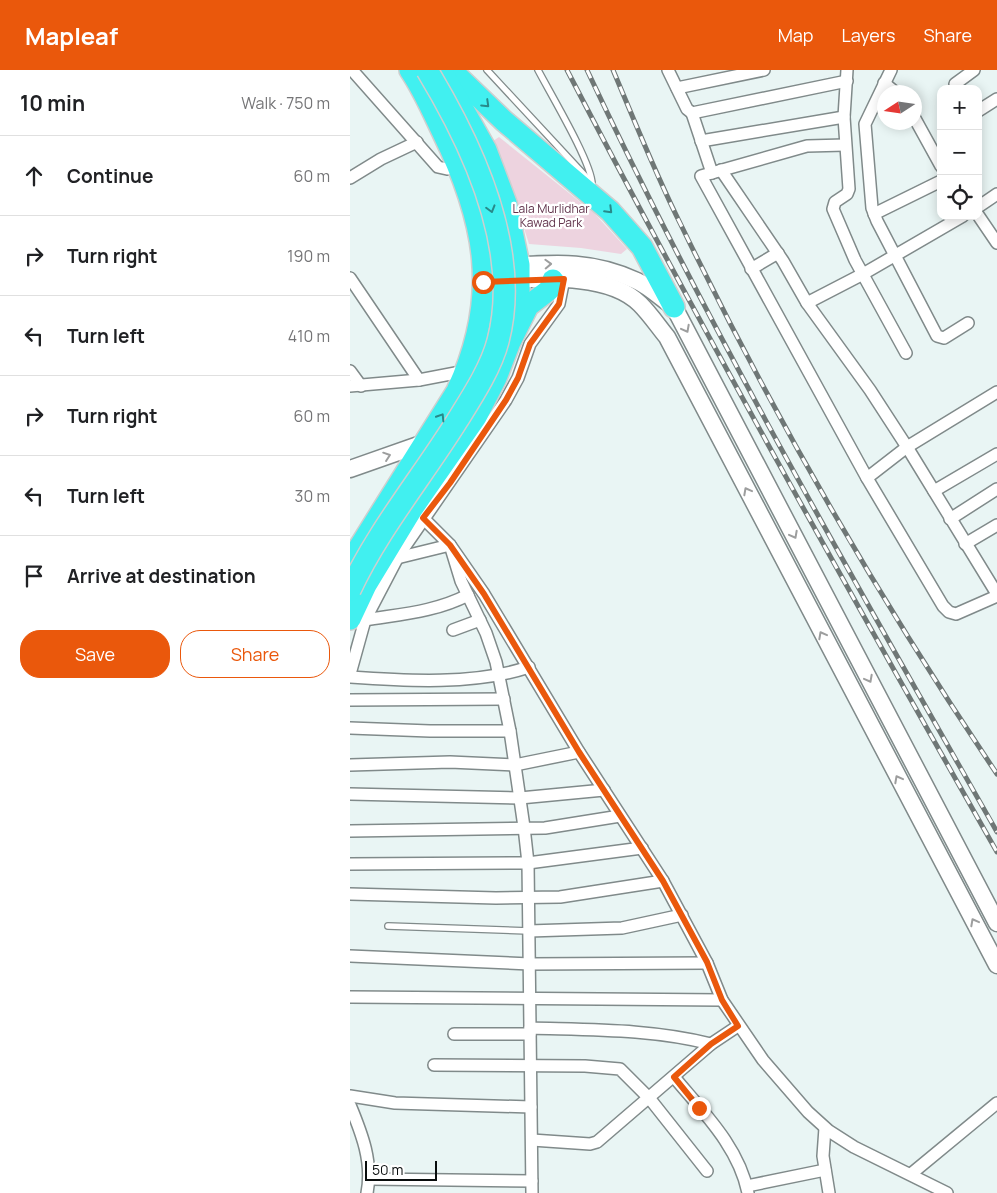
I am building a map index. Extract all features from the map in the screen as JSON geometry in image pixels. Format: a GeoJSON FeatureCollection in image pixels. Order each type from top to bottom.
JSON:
{"type":"FeatureCollection","features":[{"type":"Feature","properties":{"kind":"highway"},"geometry":{"type":"LineString","coordinates":[[353,551],[457,391],[466,371],[482,318],[482,239],[459,166],[419,84],[410,70]]}},
{"type":"Feature","properties":{"kind":"highway"},"geometry":{"type":"LineString","coordinates":[[350,590],[388,525],[478,385],[498,342],[505,303],[503,269],[493,212],[474,154],[427,70]]}},
{"type":"Feature","properties":{"kind":"highway"},"geometry":{"type":"LineString","coordinates":[[440,70],[486,150],[506,203],[518,272],[519,297],[510,342]]}},
{"type":"Feature","properties":{"kind":"highway"},"geometry":{"type":"LineString","coordinates":[[451,70],[504,121],[591,189],[642,247],[674,307]]}},
{"type":"Feature","properties":{"kind":"highway"},"geometry":{"type":"LineString","coordinates":[[358,620],[366,585],[412,510],[476,417],[496,378],[510,342],[528,306],[559,280]]}},
{"type":"Feature","properties":{"kind":"street"},"geometry":{"type":"LineString","coordinates":[[352,70],[438,166],[447,169],[459,166]]}},
{"type":"Feature","properties":{"kind":"street"},"geometry":{"type":"LineString","coordinates":[[668,70],[687,109],[692,113],[701,141],[717,171],[778,253],[807,303],[870,390],[997,595],[962,612],[949,612],[939,600],[867,478],[701,176],[717,171],[807,146],[845,145]]}},
{"type":"Feature","properties":{"kind":"street"},"geometry":{"type":"LineString","coordinates":[[677,88],[764,70]]}},
{"type":"Feature","properties":{"kind":"street"},"geometry":{"type":"LineString","coordinates":[[891,70],[865,124],[871,202],[874,214],[939,338],[944,338],[968,324]]}},
{"type":"Feature","properties":{"kind":"street"},"geometry":{"type":"LineString","coordinates":[[955,84],[974,70]]}},
{"type":"Feature","properties":{"kind":"street"},"geometry":{"type":"LineString","coordinates":[[692,113],[847,76],[844,116],[849,189],[847,194],[835,202],[833,209],[840,230],[906,352]]}},
{"type":"Feature","properties":{"kind":"street"},"geometry":{"type":"LineString","coordinates":[[982,108],[997,99]]}},
{"type":"Feature","properties":{"kind":"street"},"geometry":{"type":"LineString","coordinates":[[701,141],[844,116]]}},
{"type":"Feature","properties":{"kind":"street"},"geometry":{"type":"LineString","coordinates":[[921,130],[937,159]]}},
{"type":"Feature","properties":{"kind":"street"},"geometry":{"type":"LineString","coordinates":[[351,174],[417,142]]}},
{"type":"Feature","properties":{"kind":"street"},"geometry":{"type":"LineString","coordinates":[[874,214],[937,183]]}},
{"type":"Feature","properties":{"kind":"street"},"geometry":{"type":"LineString","coordinates":[[982,204],[997,194]]}},
{"type":"Feature","properties":{"kind":"street"},"geometry":{"type":"LineString","coordinates":[[807,303],[863,274],[956,220]]}},
{"type":"Feature","properties":{"kind":"street"},"geometry":{"type":"LineString","coordinates":[[981,220],[997,243]]}},
{"type":"Feature","properties":{"kind":"street"},"geometry":{"type":"LineString","coordinates":[[751,269],[778,253]]}},
{"type":"Feature","properties":{"kind":"street"},"geometry":{"type":"LineString","coordinates":[[483,275],[579,263],[612,271],[638,281],[674,307],[997,923]]}},
{"type":"Feature","properties":{"kind":"street"},"geometry":{"type":"LineString","coordinates":[[518,272],[559,280],[574,279],[612,286],[639,303],[667,337],[997,965]]}},
{"type":"Feature","properties":{"kind":"street"},"geometry":{"type":"LineString","coordinates":[[350,278],[419,380]]}},
{"type":"Feature","properties":{"kind":"street"},"geometry":{"type":"LineString","coordinates":[[350,674],[358,620],[423,518],[450,483],[506,400],[518,378],[530,344],[559,304],[559,280]]}},
{"type":"Feature","properties":{"kind":"street"},"geometry":{"type":"LineString","coordinates":[[639,303],[648,288]]}},
{"type":"Feature","properties":{"kind":"street"},"geometry":{"type":"LineString","coordinates":[[350,371],[355,386],[419,380],[466,371]]}},
{"type":"Feature","properties":{"kind":"street"},"geometry":{"type":"LineString","coordinates":[[867,478],[907,447],[997,392]]}},
{"type":"Feature","properties":{"kind":"street"},"geometry":{"type":"LineString","coordinates":[[351,468],[424,443]]}},
{"type":"Feature","properties":{"kind":"street"},"geometry":{"type":"LineString","coordinates":[[934,491],[997,454]]}},
{"type":"Feature","properties":{"kind":"street"},"geometry":{"type":"LineString","coordinates":[[950,519],[997,489]]}},
{"type":"Feature","properties":{"kind":"street"},"geometry":{"type":"LineString","coordinates":[[423,518],[450,545],[484,594],[579,752],[663,881],[707,962],[722,1000],[738,1026],[776,1075],[808,1112],[826,1128],[854,1147],[912,1174],[947,1193]]}},
{"type":"Feature","properties":{"kind":"street"},"geometry":{"type":"LineString","coordinates":[[965,544],[997,525]]}},
{"type":"Feature","properties":{"kind":"street"},"geometry":{"type":"LineString","coordinates":[[397,558],[450,545]]}},
{"type":"Feature","properties":{"kind":"street"},"geometry":{"type":"LineString","coordinates":[[450,545],[458,573],[493,651],[510,731],[524,827],[528,864],[532,1193]]}},
{"type":"Feature","properties":{"kind":"street"},"geometry":{"type":"LineString","coordinates":[[358,620],[429,610],[451,604],[468,595]]}},
{"type":"Feature","properties":{"kind":"street"},"geometry":{"type":"LineString","coordinates":[[453,630],[480,620]]}},
{"type":"Feature","properties":{"kind":"street"},"geometry":{"type":"LineString","coordinates":[[350,678],[414,679],[498,676],[529,667]]}},
{"type":"Feature","properties":{"kind":"street"},"geometry":{"type":"LineString","coordinates":[[350,700],[504,699]]}},
{"type":"Feature","properties":{"kind":"street"},"geometry":{"type":"LineString","coordinates":[[350,728],[510,731]]}},
{"type":"Feature","properties":{"kind":"street"},"geometry":{"type":"LineString","coordinates":[[350,765],[450,762],[515,765],[579,752]]}},
{"type":"Feature","properties":{"kind":"street"},"geometry":{"type":"LineString","coordinates":[[350,794],[520,798],[604,790]]}},
{"type":"Feature","properties":{"kind":"street"},"geometry":{"type":"LineString","coordinates":[[350,831],[567,826],[620,816]]}},
{"type":"Feature","properties":{"kind":"street"},"geometry":{"type":"LineString","coordinates":[[350,864],[528,864],[642,848]]}},
{"type":"Feature","properties":{"kind":"street"},"geometry":{"type":"LineString","coordinates":[[350,894],[528,898],[586,894],[663,881]]}},
{"type":"Feature","properties":{"kind":"street"},"geometry":{"type":"LineString","coordinates":[[529,931],[622,928],[682,915]]}},
{"type":"Feature","properties":{"kind":"street"},"geometry":{"type":"LineString","coordinates":[[350,956],[530,964],[707,962]]}},
{"type":"Feature","properties":{"kind":"street"},"geometry":{"type":"LineString","coordinates":[[350,997],[722,1000]]}},
{"type":"Feature","properties":{"kind":"street"},"geometry":{"type":"LineString","coordinates":[[532,1140],[594,1144],[711,1044],[738,1026]]}},
{"type":"Feature","properties":{"kind":"street"},"geometry":{"type":"LineString","coordinates":[[454,1034],[530,1031],[630,1031],[684,1037],[711,1044]]}},
{"type":"Feature","properties":{"kind":"street"},"geometry":{"type":"LineString","coordinates":[[434,1065],[620,1069],[650,1098],[707,1171]]}},
{"type":"Feature","properties":{"kind":"street"},"geometry":{"type":"LineString","coordinates":[[674,1077],[722,1135],[742,1170],[747,1189],[825,1170]]}},
{"type":"Feature","properties":{"kind":"street"},"geometry":{"type":"LineString","coordinates":[[350,1096],[395,1103],[531,1107]]}},
{"type":"Feature","properties":{"kind":"street"},"geometry":{"type":"LineString","coordinates":[[912,1174],[997,1103]]}},
{"type":"Feature","properties":{"kind":"street"},"geometry":{"type":"LineString","coordinates":[[350,1105],[359,1124],[368,1157],[370,1178],[367,1193]]}},
{"type":"Feature","properties":{"kind":"street"},"geometry":{"type":"LineString","coordinates":[[826,1128],[823,1146],[829,1193]]}},
{"type":"Feature","properties":{"kind":"street"},"geometry":{"type":"LineString","coordinates":[[370,1178],[532,1181]]}},
{"type":"Feature","properties":{"kind":"lane"},"geometry":{"type":"LineString","coordinates":[[487,70],[591,189]]}},
{"type":"Feature","properties":{"kind":"lane"},"geometry":{"type":"LineString","coordinates":[[538,70],[590,170],[591,189]]}},
{"type":"Feature","properties":{"kind":"lane"},"geometry":{"type":"LineString","coordinates":[[388,926],[529,931]]}},
{"type":"Feature","properties":{"kind":"green space","name":"Lala Murlidhar Kawad Park"},"geometry":{"type":"Polygon","coordinates":[[[499,137],[594,213],[627,249],[621,254],[581,248],[529,244],[513,193],[493,141],[499,137]]]}},
{"type":"Feature","properties":{"kind":"railway"},"geometry":{"type":"LineString","coordinates":[[567,70],[724,365],[997,852]]}},
{"type":"Feature","properties":{"kind":"railway"},"geometry":{"type":"LineString","coordinates":[[587,70],[683,264],[784,455],[997,832]]}},
{"type":"Feature","properties":{"kind":"railway"},"geometry":{"type":"LineString","coordinates":[[613,70],[672,206],[716,296],[790,436],[869,573],[953,708],[997,774]]}},
{"type":"Feature","properties":{"kind":"route"},"geometry":{"type":"LineString","coordinates":[[483,282],[564,279],[559,304],[530,344],[518,378],[506,400],[450,483],[423,518],[450,545],[484,594],[579,752],[663,881],[707,962],[722,1000],[738,1026],[711,1044],[674,1077],[699,1108]]}}]}
